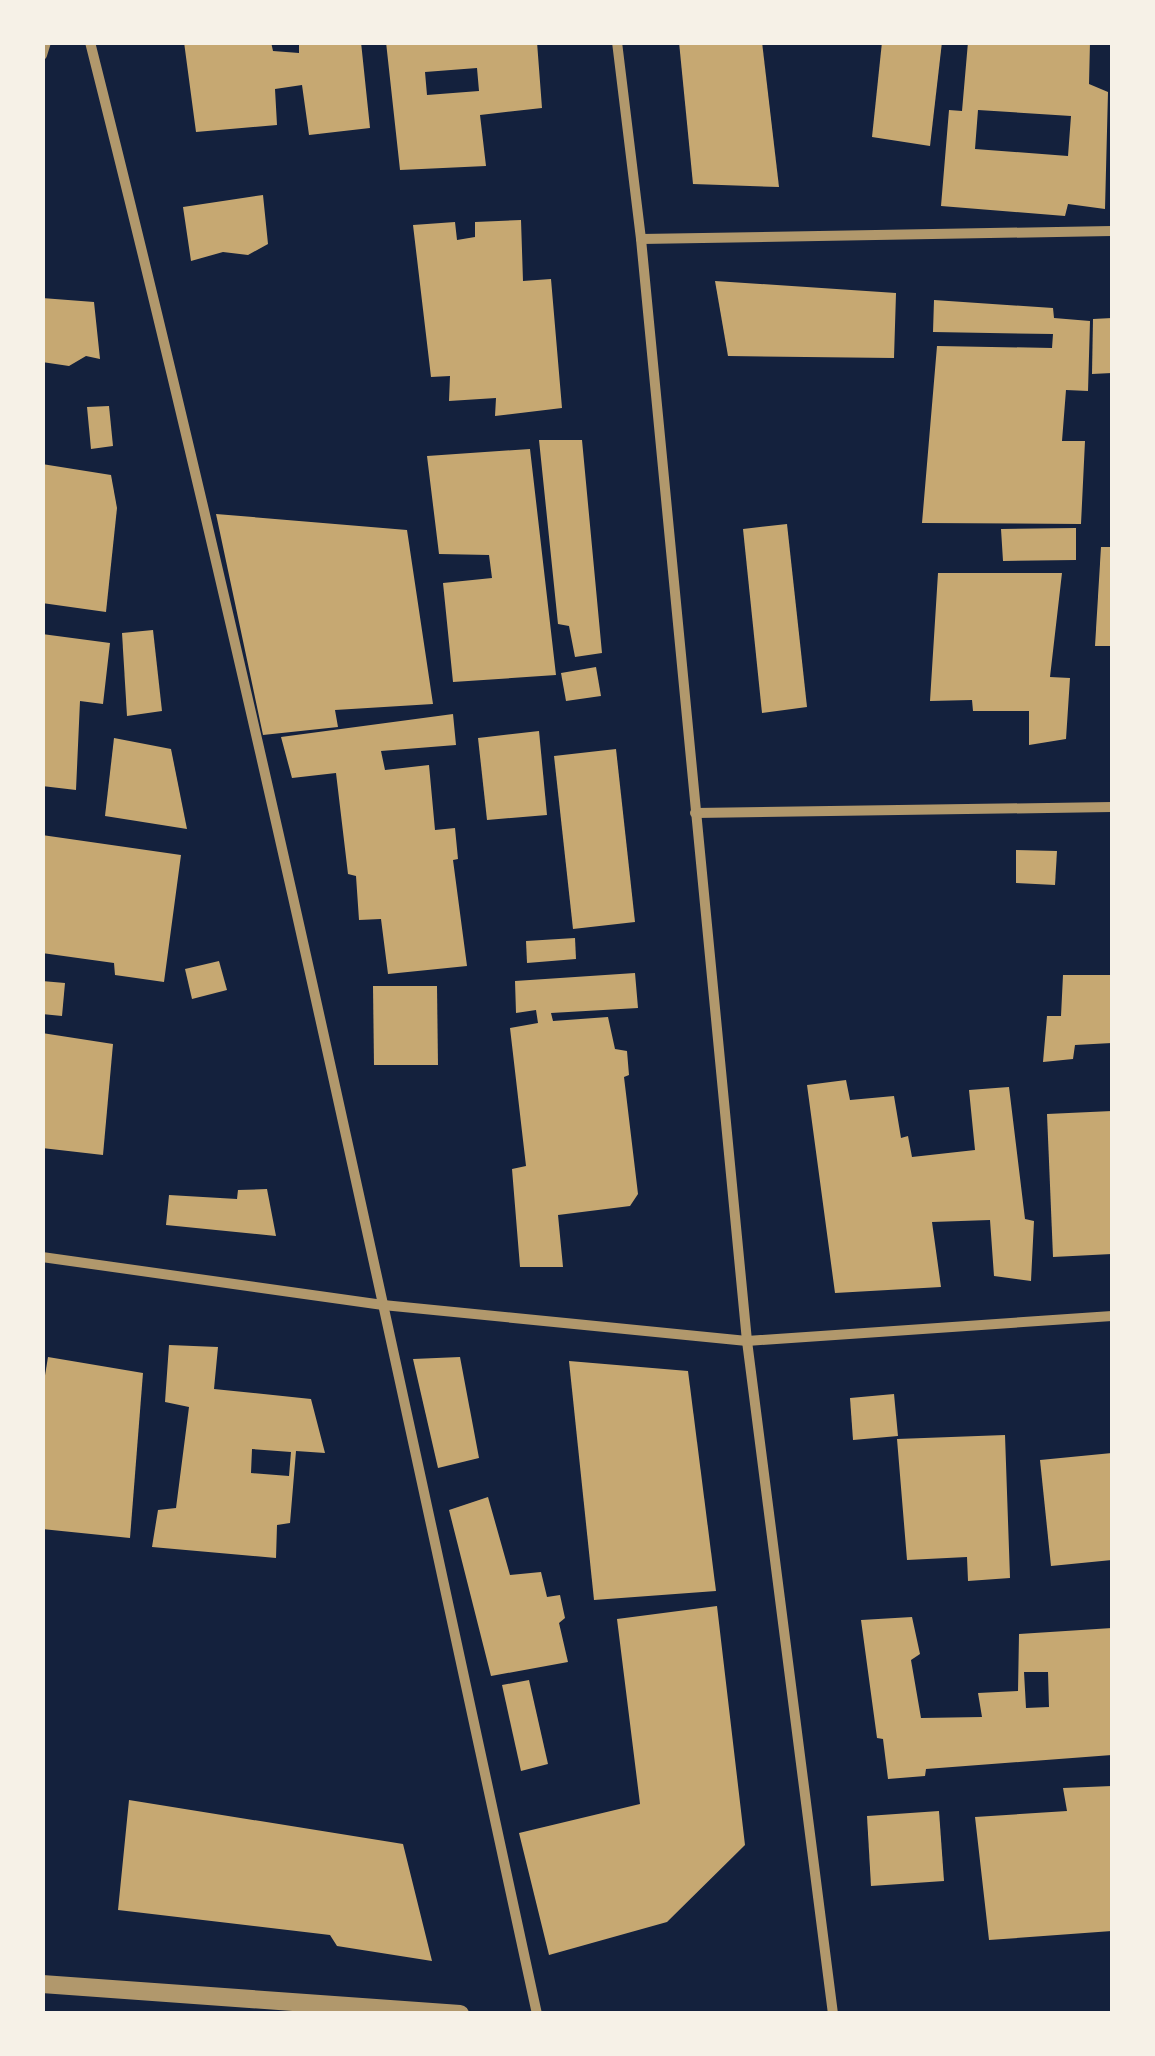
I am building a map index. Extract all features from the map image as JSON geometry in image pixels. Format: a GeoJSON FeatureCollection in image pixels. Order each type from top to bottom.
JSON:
{"type":"FeatureCollection","features":[{"type":"Feature","properties":{"kind":"street"},"geometry":{"type":"LineString","coordinates":[[42,55],[46,42]]}},
{"type":"Feature","properties":{"kind":"street"},"geometry":{"type":"LineString","coordinates":[[90,42],[152,290],[383,1304],[537,2014]]}},
{"type":"Feature","properties":{"kind":"street"},"geometry":{"type":"LineString","coordinates":[[617,42],[641,239],[747,1341],[834,2014]]}},
{"type":"Feature","properties":{"kind":"street"},"geometry":{"type":"LineString","coordinates":[[641,239],[1112,232]]}},
{"type":"Feature","properties":{"kind":"street"},"geometry":{"type":"LineString","coordinates":[[694,813],[1112,806]]}},
{"type":"Feature","properties":{"kind":"street"},"geometry":{"type":"LineString","coordinates":[[42,1257],[383,1304],[747,1341],[1112,1316]]}},
{"type":"Feature","properties":{"kind":"street"},"geometry":{"type":"LineString","coordinates":[[42,1984],[460,2014]]}},
{"type":"Feature","properties":{"kind":"building"},"geometry":{"type":"Polygon","coordinates":[[[184,42],[271,42],[273,51],[299,53],[299,42],[361,42],[370,128],[309,135],[302,85],[275,89],[277,125],[196,132],[184,42]]]}},
{"type":"Feature","properties":{"kind":"building"},"geometry":{"type":"Polygon","coordinates":[[[386,42],[537,42],[542,108],[480,115],[486,166],[400,170],[386,42]],[[477,68],[425,72],[427,95],[479,91],[477,68]]]}},
{"type":"Feature","properties":{"kind":"building"},"geometry":{"type":"Polygon","coordinates":[[[679,42],[762,42],[779,187],[693,184],[679,42]]]}},
{"type":"Feature","properties":{"kind":"building"},"geometry":{"type":"Polygon","coordinates":[[[882,42],[942,42],[930,146],[872,137],[882,42]]]}},
{"type":"Feature","properties":{"kind":"building"},"geometry":{"type":"Polygon","coordinates":[[[968,42],[1090,42],[1089,84],[1108,92],[1105,209],[1068,204],[1065,216],[941,206],[949,110],[962,111],[968,42]],[[978,110],[975,149],[1068,156],[1071,116],[978,110]]]}},
{"type":"Feature","properties":{"kind":"building"},"geometry":{"type":"Polygon","coordinates":[[[263,195],[268,244],[248,255],[223,252],[191,261],[183,207],[263,195]]]}},
{"type":"Feature","properties":{"kind":"building"},"geometry":{"type":"Polygon","coordinates":[[[521,220],[523,281],[551,279],[562,408],[495,416],[496,398],[449,401],[450,376],[431,377],[413,225],[455,222],[457,240],[475,237],[475,222],[521,220]]]}},
{"type":"Feature","properties":{"kind":"building"},"geometry":{"type":"Polygon","coordinates":[[[715,281],[896,293],[894,358],[728,356],[715,281]]]}},
{"type":"Feature","properties":{"kind":"building"},"geometry":{"type":"Polygon","coordinates":[[[42,298],[94,302],[100,359],[86,356],[69,366],[42,362],[42,298]]]}},
{"type":"Feature","properties":{"kind":"building"},"geometry":{"type":"Polygon","coordinates":[[[934,300],[1053,308],[1054,318],[1090,321],[1088,391],[1066,390],[1062,441],[1085,441],[1081,524],[922,523],[937,346],[1052,348],[1053,334],[933,332],[934,300]]]}},
{"type":"Feature","properties":{"kind":"building"},"geometry":{"type":"Polygon","coordinates":[[[1112,318],[1112,373],[1092,374],[1093,319],[1112,318]]]}},
{"type":"Feature","properties":{"kind":"building"},"geometry":{"type":"Polygon","coordinates":[[[109,406],[113,446],[91,449],[87,407],[109,406]]]}},
{"type":"Feature","properties":{"kind":"building"},"geometry":{"type":"Polygon","coordinates":[[[539,440],[582,440],[602,653],[575,657],[569,626],[558,624],[539,440]]]}},
{"type":"Feature","properties":{"kind":"building"},"geometry":{"type":"Polygon","coordinates":[[[530,449],[556,675],[453,682],[443,583],[492,578],[489,555],[439,554],[427,456],[530,449]]]}},
{"type":"Feature","properties":{"kind":"building"},"geometry":{"type":"Polygon","coordinates":[[[42,464],[111,475],[117,508],[106,612],[42,603],[42,464]]]}},
{"type":"Feature","properties":{"kind":"building"},"geometry":{"type":"Polygon","coordinates":[[[216,514],[407,530],[433,704],[335,710],[338,727],[263,735],[216,514]]]}},
{"type":"Feature","properties":{"kind":"building"},"geometry":{"type":"Polygon","coordinates":[[[787,524],[807,707],[762,713],[743,529],[787,524]]]}},
{"type":"Feature","properties":{"kind":"building"},"geometry":{"type":"Polygon","coordinates":[[[1076,528],[1076,560],[1003,561],[1001,529],[1076,528]]]}},
{"type":"Feature","properties":{"kind":"building"},"geometry":{"type":"Polygon","coordinates":[[[1101,547],[1112,547],[1112,646],[1095,646],[1101,547]]]}},
{"type":"Feature","properties":{"kind":"building"},"geometry":{"type":"Polygon","coordinates":[[[938,573],[1062,573],[1050,677],[1070,678],[1066,739],[1029,745],[1029,711],[973,711],[972,700],[930,701],[938,573]]]}},
{"type":"Feature","properties":{"kind":"building"},"geometry":{"type":"Polygon","coordinates":[[[153,630],[162,711],[127,716],[122,633],[153,630]]]}},
{"type":"Feature","properties":{"kind":"building"},"geometry":{"type":"Polygon","coordinates":[[[42,634],[110,643],[103,704],[80,701],[76,790],[42,786],[42,634]]]}},
{"type":"Feature","properties":{"kind":"building"},"geometry":{"type":"Polygon","coordinates":[[[596,667],[601,696],[566,701],[561,673],[596,667]]]}},
{"type":"Feature","properties":{"kind":"building"},"geometry":{"type":"Polygon","coordinates":[[[453,714],[456,745],[381,751],[385,770],[429,765],[435,830],[455,828],[458,859],[453,860],[467,966],[388,974],[381,919],[359,920],[356,876],[348,874],[336,773],[292,778],[281,737],[453,714]]]}},
{"type":"Feature","properties":{"kind":"building"},"geometry":{"type":"Polygon","coordinates":[[[539,731],[547,815],[487,820],[478,738],[539,731]]]}},
{"type":"Feature","properties":{"kind":"building"},"geometry":{"type":"Polygon","coordinates":[[[114,738],[171,749],[187,829],[105,816],[114,738]]]}},
{"type":"Feature","properties":{"kind":"building"},"geometry":{"type":"Polygon","coordinates":[[[616,749],[635,922],[573,929],[554,756],[616,749]]]}},
{"type":"Feature","properties":{"kind":"building"},"geometry":{"type":"Polygon","coordinates":[[[42,835],[181,855],[164,982],[115,975],[114,963],[42,953],[42,835]]]}},
{"type":"Feature","properties":{"kind":"building"},"geometry":{"type":"Polygon","coordinates":[[[1016,850],[1057,851],[1055,885],[1016,883],[1016,850]]]}},
{"type":"Feature","properties":{"kind":"building"},"geometry":{"type":"Polygon","coordinates":[[[575,938],[576,959],[527,963],[526,941],[575,938]]]}},
{"type":"Feature","properties":{"kind":"building"},"geometry":{"type":"Polygon","coordinates":[[[219,961],[227,990],[192,999],[185,969],[219,961]]]}},
{"type":"Feature","properties":{"kind":"building"},"geometry":{"type":"Polygon","coordinates":[[[635,973],[638,1008],[551,1013],[553,1021],[608,1017],[615,1049],[627,1051],[629,1075],[624,1077],[638,1194],[630,1206],[558,1215],[563,1267],[520,1267],[512,1169],[526,1166],[510,1028],[538,1023],[536,1010],[516,1013],[515,981],[635,973]]]}},
{"type":"Feature","properties":{"kind":"building"},"geometry":{"type":"Polygon","coordinates":[[[1063,975],[1112,975],[1112,1043],[1075,1045],[1073,1059],[1043,1062],[1047,1016],[1061,1016],[1063,975]]]}},
{"type":"Feature","properties":{"kind":"building"},"geometry":{"type":"Polygon","coordinates":[[[42,981],[65,983],[62,1016],[42,1014],[42,981]]]}},
{"type":"Feature","properties":{"kind":"building"},"geometry":{"type":"Polygon","coordinates":[[[373,986],[437,986],[438,1065],[374,1065],[373,986]]]}},
{"type":"Feature","properties":{"kind":"building"},"geometry":{"type":"Polygon","coordinates":[[[42,1033],[113,1044],[103,1155],[42,1148],[42,1033]]]}},
{"type":"Feature","properties":{"kind":"building"},"geometry":{"type":"Polygon","coordinates":[[[846,1080],[850,1100],[894,1096],[901,1138],[908,1136],[912,1157],[975,1150],[969,1090],[1009,1087],[1025,1219],[1034,1221],[1031,1281],[994,1276],[990,1220],[932,1222],[941,1287],[835,1293],[807,1085],[846,1080]]]}},
{"type":"Feature","properties":{"kind":"building"},"geometry":{"type":"Polygon","coordinates":[[[1112,1111],[1112,1254],[1053,1257],[1047,1114],[1112,1111]]]}},
{"type":"Feature","properties":{"kind":"building"},"geometry":{"type":"Polygon","coordinates":[[[267,1189],[276,1236],[166,1225],[169,1195],[237,1199],[238,1190],[267,1189]]]}},
{"type":"Feature","properties":{"kind":"building"},"geometry":{"type":"Polygon","coordinates":[[[169,1345],[218,1347],[214,1389],[311,1399],[325,1453],[296,1451],[290,1523],[277,1525],[276,1558],[152,1547],[158,1510],[176,1508],[189,1407],[165,1402],[169,1345]],[[252,1449],[251,1473],[289,1476],[291,1452],[252,1449]]]}},
{"type":"Feature","properties":{"kind":"building"},"geometry":{"type":"Polygon","coordinates":[[[48,1357],[143,1373],[130,1538],[42,1529],[42,1394],[48,1357]]]}},
{"type":"Feature","properties":{"kind":"building"},"geometry":{"type":"Polygon","coordinates":[[[460,1357],[479,1458],[438,1468],[413,1359],[460,1357]]]}},
{"type":"Feature","properties":{"kind":"building"},"geometry":{"type":"Polygon","coordinates":[[[569,1361],[688,1371],[716,1591],[594,1600],[569,1361]]]}},
{"type":"Feature","properties":{"kind":"building"},"geometry":{"type":"Polygon","coordinates":[[[894,1394],[898,1436],[853,1440],[850,1398],[894,1394]]]}},
{"type":"Feature","properties":{"kind":"building"},"geometry":{"type":"Polygon","coordinates":[[[1005,1435],[1010,1578],[968,1581],[967,1557],[907,1560],[897,1439],[1005,1435]]]}},
{"type":"Feature","properties":{"kind":"building"},"geometry":{"type":"Polygon","coordinates":[[[1112,1453],[1112,1560],[1051,1566],[1040,1460],[1112,1453]]]}},
{"type":"Feature","properties":{"kind":"building"},"geometry":{"type":"Polygon","coordinates":[[[488,1497],[510,1575],[541,1572],[547,1597],[560,1595],[565,1618],[559,1623],[568,1662],[491,1676],[449,1510],[488,1497]]]}},
{"type":"Feature","properties":{"kind":"building"},"geometry":{"type":"Polygon","coordinates":[[[717,1606],[745,1845],[667,1922],[549,1955],[519,1833],[640,1804],[617,1619],[717,1606]]]}},
{"type":"Feature","properties":{"kind":"building"},"geometry":{"type":"Polygon","coordinates":[[[912,1617],[920,1654],[911,1660],[921,1718],[982,1717],[978,1693],[1018,1691],[1019,1634],[1112,1628],[1112,1755],[926,1769],[925,1776],[888,1779],[883,1739],[877,1738],[861,1620],[912,1617]],[[1024,1672],[1026,1708],[1049,1707],[1048,1672],[1024,1672]]]}},
{"type":"Feature","properties":{"kind":"building"},"geometry":{"type":"Polygon","coordinates":[[[529,1680],[548,1764],[521,1771],[502,1685],[529,1680]]]}},
{"type":"Feature","properties":{"kind":"building"},"geometry":{"type":"Polygon","coordinates":[[[1112,1786],[1112,1931],[989,1940],[975,1817],[1067,1811],[1063,1788],[1112,1786]]]}},
{"type":"Feature","properties":{"kind":"building"},"geometry":{"type":"Polygon","coordinates":[[[129,1800],[403,1844],[432,1961],[337,1946],[330,1935],[118,1910],[129,1800]]]}},
{"type":"Feature","properties":{"kind":"building"},"geometry":{"type":"Polygon","coordinates":[[[939,1811],[944,1881],[871,1886],[867,1816],[939,1811]]]}}]}
